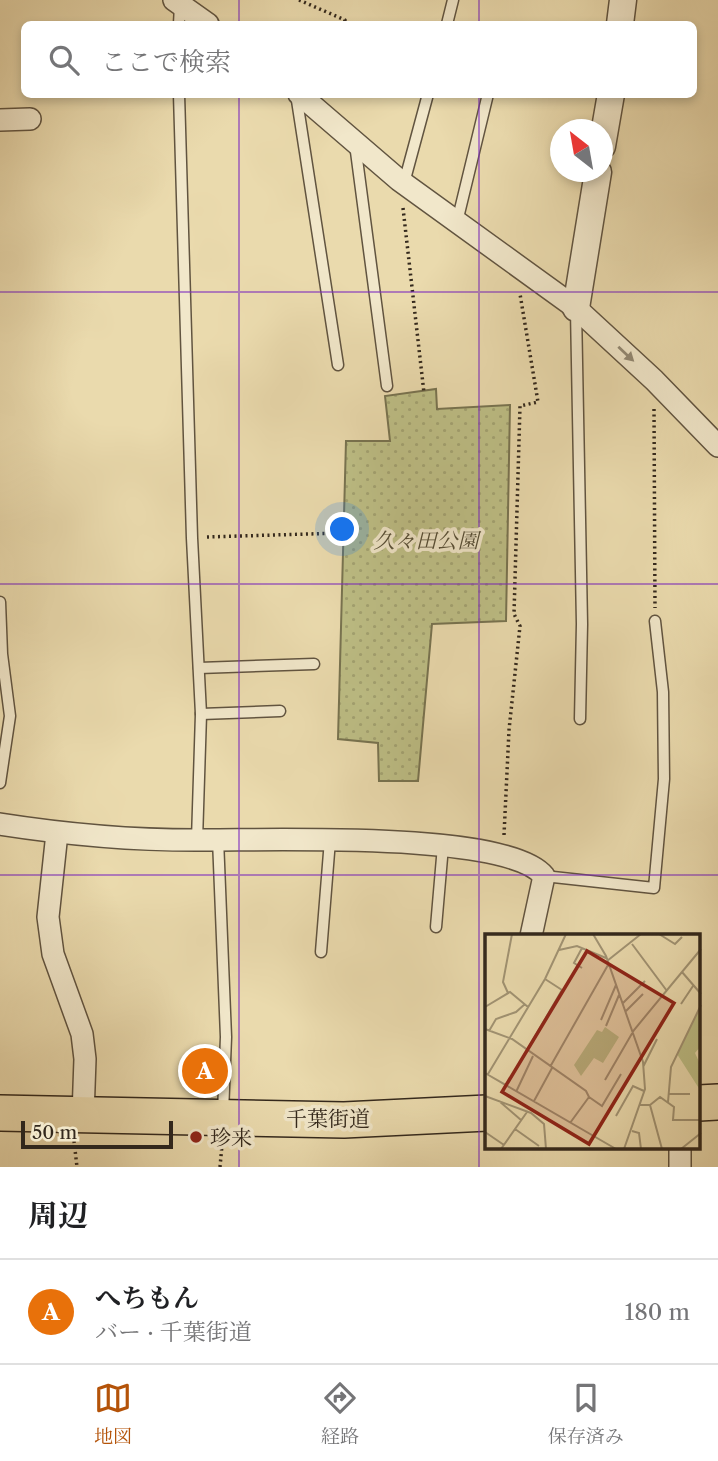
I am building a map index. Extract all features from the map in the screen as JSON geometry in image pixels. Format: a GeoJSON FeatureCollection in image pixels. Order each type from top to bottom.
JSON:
{"type":"FeatureCollection","features":[{"type":"Feature","properties":{"kind":"highway"},"geometry":{"type":"LineString","coordinates":[[700,1103],[718,1102]]}},
{"type":"Feature","properties":{"kind":"highway","name":"千葉街道"},"geometry":{"type":"LineString","coordinates":[[0,1113],[344,1120],[485,1113]]}},
{"type":"Feature","properties":{"kind":"street"},"geometry":{"type":"LineString","coordinates":[[620,21],[623,0]]}},
{"type":"Feature","properties":{"kind":"street"},"geometry":{"type":"LineString","coordinates":[[178,10],[202,21]]}},
{"type":"Feature","properties":{"kind":"street"},"geometry":{"type":"LineString","coordinates":[[303,98],[402,181],[515,266],[576,307],[654,380],[718,446]]}},
{"type":"Feature","properties":{"kind":"street"},"geometry":{"type":"LineString","coordinates":[[607,119],[610,98]]}},
{"type":"Feature","properties":{"kind":"street"},"geometry":{"type":"LineString","coordinates":[[0,120],[30,119]]}},
{"type":"Feature","properties":{"kind":"street"},"geometry":{"type":"LineString","coordinates":[[576,307],[596,182]]}},
{"type":"Feature","properties":{"kind":"street"},"geometry":{"type":"LineString","coordinates":[[0,824],[57,833],[197,840],[330,839],[443,846],[503,855],[537,868],[544,876],[531,934]]}},
{"type":"Feature","properties":{"kind":"street"},"geometry":{"type":"LineString","coordinates":[[57,833],[48,917],[53,954],[82,1034],[85,1059],[83,1115]]}},
{"type":"Feature","properties":{"kind":"lane"},"geometry":{"type":"LineString","coordinates":[[448,21],[453,0]]}},
{"type":"Feature","properties":{"kind":"lane"},"geometry":{"type":"LineString","coordinates":[[179,98],[192,538],[200,668],[197,840]]}},
{"type":"Feature","properties":{"kind":"lane"},"geometry":{"type":"LineString","coordinates":[[299,98],[338,365]]}},
{"type":"Feature","properties":{"kind":"lane"},"geometry":{"type":"LineString","coordinates":[[402,181],[427,98]]}},
{"type":"Feature","properties":{"kind":"lane"},"geometry":{"type":"LineString","coordinates":[[457,222],[487,98]]}},
{"type":"Feature","properties":{"kind":"lane"},"geometry":{"type":"LineString","coordinates":[[355,142],[387,386]]}},
{"type":"Feature","properties":{"kind":"lane"},"geometry":{"type":"LineString","coordinates":[[576,307],[582,624],[580,719]]}},
{"type":"Feature","properties":{"kind":"lane"},"geometry":{"type":"LineString","coordinates":[[0,602],[2,653],[10,716],[0,783]]}},
{"type":"Feature","properties":{"kind":"lane"},"geometry":{"type":"LineString","coordinates":[[544,876],[654,888],[664,779],[663,692],[655,621]]}},
{"type":"Feature","properties":{"kind":"lane"},"geometry":{"type":"LineString","coordinates":[[200,668],[314,664]]}},
{"type":"Feature","properties":{"kind":"lane"},"geometry":{"type":"LineString","coordinates":[[201,714],[280,710]]}},
{"type":"Feature","properties":{"kind":"lane"},"geometry":{"type":"LineString","coordinates":[[218,839],[226,1037],[223,1117]]}},
{"type":"Feature","properties":{"kind":"lane"},"geometry":{"type":"LineString","coordinates":[[321,952],[330,839]]}},
{"type":"Feature","properties":{"kind":"lane"},"geometry":{"type":"LineString","coordinates":[[436,927],[443,846]]}},
{"type":"Feature","properties":{"kind":"path"},"geometry":{"type":"LineString","coordinates":[[299,0],[345,21]]}},
{"type":"Feature","properties":{"kind":"path"},"geometry":{"type":"LineString","coordinates":[[402,181],[424,393]]}},
{"type":"Feature","properties":{"kind":"path"},"geometry":{"type":"LineString","coordinates":[[503,855],[509,730],[520,626],[514,614],[520,406],[537,402],[515,266]]}},
{"type":"Feature","properties":{"kind":"path"},"geometry":{"type":"LineString","coordinates":[[654,380],[652,499],[655,621]]}},
{"type":"Feature","properties":{"kind":"path"},"geometry":{"type":"LineString","coordinates":[[192,538],[341,533]]}},
{"type":"Feature","properties":{"kind":"green space","name":"久々田公園"},"geometry":{"type":"Polygon","coordinates":[[[436,389],[437,409],[510,405],[506,621],[432,624],[418,781],[379,781],[378,743],[338,739],[346,441],[390,441],[385,396],[436,389]]]}},
{"type":"Feature","properties":{"kind":"place","name":"へちもん"},"geometry":{"type":"Point","coordinates":[205,1071]}},
{"type":"Feature","properties":{"kind":"place","name":"珍来"},"geometry":{"type":"Point","coordinates":[196,1137]}}]}
